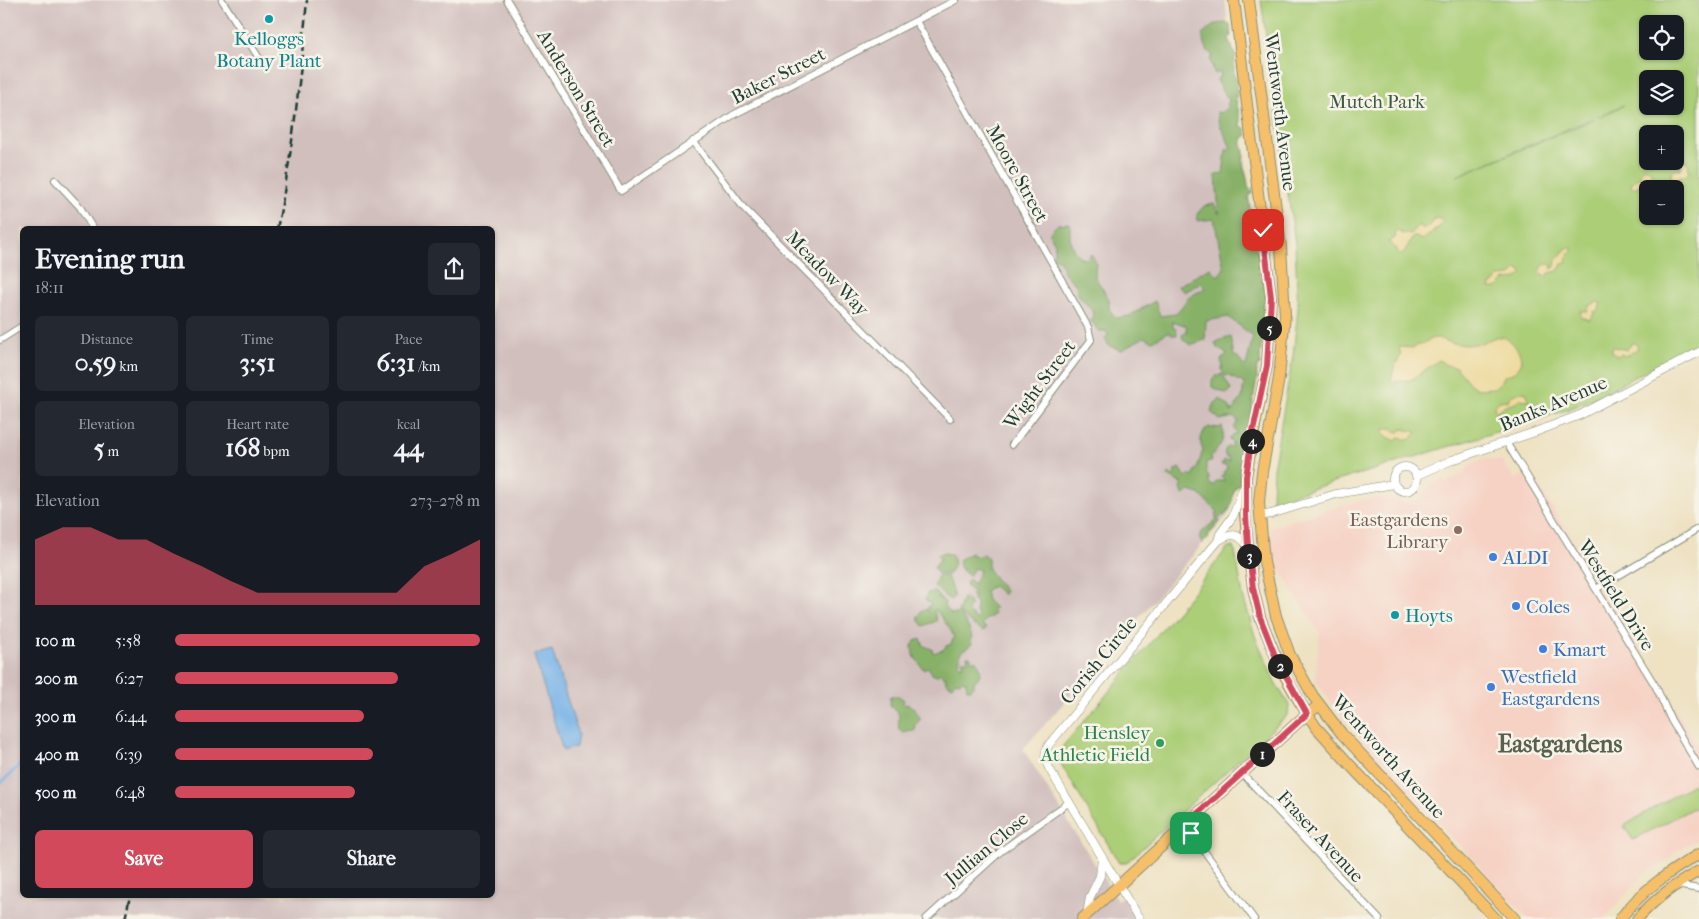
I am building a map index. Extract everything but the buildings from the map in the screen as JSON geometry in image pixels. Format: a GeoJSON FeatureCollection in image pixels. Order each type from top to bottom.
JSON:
{"type":"FeatureCollection","features":[{"type":"Feature","properties":{"kind":"main road","name":"Wentworth Avenue"},"geometry":{"type":"LineString","coordinates":[[1234,0],[1271,297],[1267,366],[1252,436],[1246,477],[1248,546],[1253,588],[1260,617],[1276,658],[1307,714],[1336,750],[1496,919]]}},
{"type":"Feature","properties":{"kind":"main road","name":"Wentworth Avenue"},"geometry":{"type":"LineString","coordinates":[[1249,0],[1281,247],[1285,315],[1279,378],[1262,472],[1260,516],[1264,562],[1276,616],[1290,655],[1319,705],[1342,734],[1515,919]]}},
{"type":"Feature","properties":{"kind":"main road"},"geometry":{"type":"LineString","coordinates":[[1246,515],[1260,516]]}},
{"type":"Feature","properties":{"kind":"main road"},"geometry":{"type":"LineString","coordinates":[[1084,917],[1319,705]]}},
{"type":"Feature","properties":{"kind":"main road"},"geometry":{"type":"LineString","coordinates":[[1620,919],[1635,901],[1654,884],[1699,854]]}},
{"type":"Feature","properties":{"kind":"main road"},"geometry":{"type":"LineString","coordinates":[[1637,919],[1657,898],[1699,871]]}},
{"type":"Feature","properties":{"kind":"street"},"geometry":{"type":"LineString","coordinates":[[222,0],[259,58]]}},
{"type":"Feature","properties":{"kind":"street","name":"Anderson Street"},"geometry":{"type":"LineString","coordinates":[[507,0],[621,191]]}},
{"type":"Feature","properties":{"kind":"street","name":"Baker Street"},"geometry":{"type":"LineString","coordinates":[[621,191],[733,115],[956,0]]}},
{"type":"Feature","properties":{"kind":"street","name":"Moore Street"},"geometry":{"type":"LineString","coordinates":[[916,20],[1088,327],[1090,340]]}},
{"type":"Feature","properties":{"kind":"street","name":"Meadow Way"},"geometry":{"type":"LineString","coordinates":[[693,141],[743,207],[950,419]]}},
{"type":"Feature","properties":{"kind":"street"},"geometry":{"type":"LineString","coordinates":[[55,180],[80,207],[91,226]]}},
{"type":"Feature","properties":{"kind":"street"},"geometry":{"type":"LineString","coordinates":[[0,340],[20,327]]}},
{"type":"Feature","properties":{"kind":"street","name":"Wight Street"},"geometry":{"type":"LineString","coordinates":[[1012,446],[1090,340]]}},
{"type":"Feature","properties":{"kind":"street","name":"Banks Avenue"},"geometry":{"type":"LineString","coordinates":[[1416,476],[1452,460],[1580,415],[1699,352]]}},
{"type":"Feature","properties":{"kind":"street","name":"Westfield Drive"},"geometry":{"type":"LineString","coordinates":[[1506,442],[1661,696],[1671,720],[1699,767]]}},
{"type":"Feature","properties":{"kind":"street"},"geometry":{"type":"LineString","coordinates":[[1402,467],[1409,468],[1416,476],[1416,483],[1410,490],[1401,490],[1394,484],[1394,473],[1402,467]]}},
{"type":"Feature","properties":{"kind":"street","name":"Corish Circle"},"geometry":{"type":"LineString","coordinates":[[1139,919],[1044,760],[1047,747],[1218,541],[1220,534],[1233,516],[1238,505],[1246,477]]}},
{"type":"Feature","properties":{"kind":"street"},"geometry":{"type":"LineString","coordinates":[[1260,516],[1336,494],[1394,484]]}},
{"type":"Feature","properties":{"kind":"street"},"geometry":{"type":"LineString","coordinates":[[1596,589],[1699,528]]}},
{"type":"Feature","properties":{"kind":"street"},"geometry":{"type":"LineString","coordinates":[[1218,541],[1232,534],[1239,537],[1248,546]]}},
{"type":"Feature","properties":{"kind":"street","name":"Fraser Avenue"},"geometry":{"type":"LineString","coordinates":[[1242,773],[1379,919]]}},
{"type":"Feature","properties":{"kind":"street","name":"Jullian Close"},"geometry":{"type":"LineString","coordinates":[[926,919],[1001,850],[1068,803]]}},
{"type":"Feature","properties":{"kind":"street"},"geometry":{"type":"LineString","coordinates":[[1185,825],[1254,919]]}},
{"type":"Feature","properties":{"kind":"street"},"geometry":{"type":"LineString","coordinates":[[1084,917],[1090,897],[1100,876],[1102,858]]}},
{"type":"Feature","properties":{"kind":"street"},"geometry":{"type":"LineString","coordinates":[[1675,885],[1699,889]]}},
{"type":"Feature","properties":{"kind":"shaded area"},"geometry":{"type":"Polygon","coordinates":[[[0,0],[1225,0],[1262,293],[1259,369],[1229,513],[1023,749],[1117,900],[1126,895],[1140,919],[0,919],[0,0]]]}},
{"type":"Feature","properties":{"kind":"shaded area","name":"Westfield Eastgardens"},"geometry":{"type":"Polygon","coordinates":[[[1486,459],[1502,461],[1515,480],[1530,471],[1699,748],[1699,839],[1674,852],[1669,860],[1646,872],[1604,919],[1529,919],[1377,758],[1338,712],[1315,680],[1320,633],[1273,559],[1270,529],[1273,526],[1360,500],[1377,498],[1400,500],[1404,503],[1414,501],[1423,498],[1423,494],[1429,487],[1442,478],[1446,483],[1465,472],[1470,465],[1486,459]]]}},
{"type":"Feature","properties":{"kind":"green space","name":"Mutch Park"},"geometry":{"type":"Polygon","coordinates":[[[1261,0],[1699,0],[1699,343],[1594,398],[1561,412],[1272,501],[1273,469],[1293,356],[1298,309],[1295,244],[1261,0]],[[1624,105],[1457,176],[1600,117],[1624,105]]]}},
{"type":"Feature","properties":{"kind":"green space"},"geometry":{"type":"Polygon","coordinates":[[[1225,23],[1230,25],[1231,36],[1229,39],[1235,52],[1234,76],[1238,82],[1236,84],[1237,96],[1235,97],[1241,123],[1239,124],[1246,129],[1247,136],[1242,138],[1241,142],[1244,152],[1243,165],[1248,188],[1253,192],[1248,197],[1254,233],[1261,245],[1256,248],[1262,268],[1259,272],[1265,287],[1263,286],[1263,289],[1267,291],[1267,300],[1264,302],[1263,307],[1266,310],[1263,328],[1265,331],[1260,365],[1256,367],[1257,378],[1252,407],[1255,410],[1251,413],[1246,437],[1243,435],[1244,449],[1239,471],[1242,476],[1239,477],[1243,485],[1237,486],[1228,511],[1218,519],[1220,522],[1208,535],[1209,538],[1202,543],[1199,538],[1201,533],[1217,519],[1215,516],[1218,512],[1199,494],[1189,491],[1183,495],[1182,484],[1167,475],[1169,473],[1174,476],[1175,470],[1180,468],[1186,477],[1188,475],[1193,477],[1203,450],[1201,440],[1203,434],[1209,427],[1215,429],[1214,427],[1219,428],[1222,426],[1223,439],[1211,456],[1212,461],[1206,462],[1206,473],[1209,477],[1209,483],[1213,486],[1217,481],[1224,481],[1222,476],[1227,469],[1226,465],[1221,465],[1224,463],[1224,460],[1230,461],[1225,456],[1225,452],[1229,446],[1232,447],[1232,442],[1229,440],[1234,434],[1237,434],[1234,428],[1238,421],[1234,417],[1220,420],[1211,412],[1213,405],[1220,399],[1230,407],[1231,412],[1242,398],[1244,383],[1227,375],[1224,377],[1231,390],[1227,394],[1212,387],[1212,380],[1216,376],[1225,373],[1221,370],[1223,367],[1221,360],[1227,354],[1217,348],[1215,343],[1231,337],[1234,356],[1238,357],[1243,365],[1246,366],[1253,336],[1228,317],[1206,321],[1205,340],[1190,345],[1182,338],[1183,333],[1187,332],[1187,326],[1173,321],[1173,328],[1176,329],[1177,335],[1169,332],[1152,341],[1144,337],[1122,350],[1109,346],[1105,338],[1108,335],[1106,331],[1099,331],[1091,321],[1094,313],[1077,293],[1076,285],[1063,271],[1060,260],[1053,257],[1055,243],[1049,233],[1058,224],[1070,223],[1071,244],[1079,256],[1085,260],[1091,254],[1096,262],[1095,277],[1109,299],[1109,309],[1116,318],[1129,316],[1155,301],[1160,316],[1176,314],[1189,297],[1205,288],[1200,283],[1185,292],[1178,286],[1210,268],[1218,276],[1224,268],[1214,219],[1198,221],[1197,214],[1204,206],[1214,204],[1219,214],[1216,175],[1223,174],[1226,150],[1231,148],[1217,116],[1217,112],[1221,113],[1226,109],[1229,99],[1222,91],[1217,79],[1221,76],[1220,72],[1215,74],[1212,69],[1214,67],[1210,60],[1213,55],[1208,52],[1202,35],[1215,24],[1225,23]]]}},
{"type":"Feature","properties":{"kind":"green space"},"geometry":{"type":"Polygon","coordinates":[[[1228,547],[1233,547],[1235,551],[1243,596],[1255,636],[1275,682],[1289,705],[1288,715],[1126,863],[1119,863],[1058,759],[1062,747],[1190,596],[1228,547]]]}},
{"type":"Feature","properties":{"kind":"green space"},"geometry":{"type":"Polygon","coordinates":[[[942,553],[951,554],[953,557],[952,569],[949,574],[938,574],[934,568],[940,559],[938,555],[942,553]]]}},
{"type":"Feature","properties":{"kind":"green space"},"geometry":{"type":"Polygon","coordinates":[[[971,553],[977,557],[983,554],[988,558],[988,569],[1005,591],[1004,595],[993,586],[985,591],[987,600],[995,608],[992,610],[995,614],[982,623],[986,629],[984,631],[973,625],[958,612],[963,598],[968,600],[971,606],[968,607],[968,612],[976,619],[978,617],[976,603],[972,599],[975,597],[971,595],[974,592],[968,588],[966,583],[969,579],[974,584],[980,570],[974,568],[969,576],[962,570],[958,560],[971,553]]]}},
{"type":"Feature","properties":{"kind":"green space"},"geometry":{"type":"Polygon","coordinates":[[[938,576],[947,576],[954,597],[951,600],[934,586],[938,576]]]}},
{"type":"Feature","properties":{"kind":"green space"},"geometry":{"type":"Polygon","coordinates":[[[927,593],[937,593],[939,598],[945,602],[944,606],[951,614],[959,614],[970,632],[972,644],[961,652],[959,663],[961,666],[964,664],[962,660],[968,660],[967,656],[970,656],[972,661],[975,660],[979,666],[979,677],[971,689],[967,689],[966,682],[963,680],[955,681],[952,686],[946,682],[945,676],[940,672],[938,675],[933,675],[928,667],[923,669],[913,654],[912,646],[915,641],[921,639],[924,646],[932,649],[933,653],[943,650],[951,644],[954,637],[936,610],[934,611],[937,621],[923,626],[919,621],[918,616],[920,616],[921,611],[925,609],[928,611],[928,606],[931,605],[925,600],[927,593]]]}},
{"type":"Feature","properties":{"kind":"green space"},"geometry":{"type":"Polygon","coordinates":[[[891,696],[899,696],[904,700],[903,703],[905,705],[907,704],[914,708],[921,719],[915,725],[916,729],[912,732],[910,730],[903,733],[899,730],[899,716],[890,705],[891,696]]]}},
{"type":"Feature","properties":{"kind":"green space"},"geometry":{"type":"Polygon","coordinates":[[[1693,784],[1699,794],[1699,807],[1693,808],[1633,840],[1624,826],[1693,784]]]}},
{"type":"Feature","properties":{"kind":"sand"},"geometry":{"type":"Polygon","coordinates":[[[1684,160],[1688,162],[1689,172],[1686,176],[1680,176],[1679,180],[1665,180],[1672,179],[1673,170],[1684,170],[1684,160]]]}},
{"type":"Feature","properties":{"kind":"sand"},"geometry":{"type":"Polygon","coordinates":[[[1642,170],[1649,170],[1652,174],[1646,180],[1639,180],[1639,186],[1633,188],[1631,184],[1637,178],[1640,179],[1642,170]]]}},
{"type":"Feature","properties":{"kind":"sand"},"geometry":{"type":"Polygon","coordinates":[[[1435,218],[1443,220],[1440,227],[1422,240],[1413,237],[1403,254],[1398,254],[1397,249],[1388,242],[1395,238],[1396,232],[1411,234],[1419,225],[1424,229],[1430,225],[1435,218]]]}},
{"type":"Feature","properties":{"kind":"sand"},"geometry":{"type":"Polygon","coordinates":[[[1567,248],[1572,248],[1573,250],[1558,271],[1549,273],[1547,277],[1542,275],[1540,271],[1545,263],[1552,265],[1551,269],[1555,267],[1556,260],[1567,248]]]}},
{"type":"Feature","properties":{"kind":"sand"},"geometry":{"type":"Polygon","coordinates":[[[1517,269],[1523,273],[1515,279],[1505,280],[1497,287],[1490,288],[1498,277],[1510,276],[1517,269]]]}},
{"type":"Feature","properties":{"kind":"sand"},"geometry":{"type":"Polygon","coordinates":[[[1598,302],[1601,303],[1598,311],[1593,312],[1594,315],[1590,320],[1581,317],[1580,311],[1588,311],[1589,306],[1598,302]]]}},
{"type":"Feature","properties":{"kind":"sand"},"geometry":{"type":"Polygon","coordinates":[[[1495,337],[1504,338],[1512,343],[1522,359],[1519,368],[1504,376],[1502,381],[1494,388],[1477,389],[1470,384],[1456,367],[1446,365],[1439,360],[1411,380],[1394,382],[1391,380],[1394,368],[1401,355],[1400,347],[1413,348],[1433,338],[1467,345],[1483,343],[1495,337]]]}},
{"type":"Feature","properties":{"kind":"sand"},"geometry":{"type":"Polygon","coordinates":[[[1632,342],[1638,348],[1630,354],[1618,356],[1612,352],[1614,347],[1627,350],[1632,342]]]}},
{"type":"Feature","properties":{"kind":"sand"},"geometry":{"type":"Polygon","coordinates":[[[1521,392],[1527,393],[1528,400],[1519,399],[1515,403],[1497,411],[1494,409],[1499,402],[1503,400],[1508,401],[1510,396],[1521,392]]]}},
{"type":"Feature","properties":{"kind":"sand"},"geometry":{"type":"Polygon","coordinates":[[[1392,428],[1397,433],[1403,429],[1417,432],[1411,439],[1406,440],[1401,437],[1396,441],[1383,432],[1385,429],[1392,428]]]}},
{"type":"Feature","properties":{"kind":"water"},"geometry":{"type":"Polygon","coordinates":[[[552,650],[578,734],[576,747],[563,751],[534,655],[552,650]]]}},
{"type":"Feature","properties":{"kind":"waterway"},"geometry":{"type":"LineString","coordinates":[[0,784],[20,765]]}},
{"type":"Feature","properties":{"kind":"railway"},"geometry":{"type":"LineString","coordinates":[[278,226],[292,143],[307,0]]}},
{"type":"Feature","properties":{"kind":"railway"},"geometry":{"type":"LineString","coordinates":[[125,919],[130,898]]}},
{"type":"Feature","properties":{"kind":"place","name":"Kelloggs Botany Plant"},"geometry":{"type":"Point","coordinates":[269,19]}},
{"type":"Feature","properties":{"kind":"place","name":"Eastgardens Library"},"geometry":{"type":"Point","coordinates":[1458,530]}},
{"type":"Feature","properties":{"kind":"place","name":"ALDI"},"geometry":{"type":"Point","coordinates":[1493,557]}},
{"type":"Feature","properties":{"kind":"place","name":"Coles"},"geometry":{"type":"Point","coordinates":[1516,606]}},
{"type":"Feature","properties":{"kind":"place","name":"Hoyts"},"geometry":{"type":"Point","coordinates":[1395,615]}},
{"type":"Feature","properties":{"kind":"place","name":"Kmart"},"geometry":{"type":"Point","coordinates":[1543,649]}},
{"type":"Feature","properties":{"kind":"place","name":"Westfield Eastgardens"},"geometry":{"type":"Point","coordinates":[1491,687]}},
{"type":"Feature","properties":{"kind":"place","name":"Hensley Athletic Field"},"geometry":{"type":"Point","coordinates":[1160,743]}},
{"type":"Feature","properties":{"kind":"district","name":"Eastgardens"},"geometry":{"type":"Point","coordinates":[1560,744]}},
{"type":"Feature","properties":{"kind":"route"},"geometry":{"type":"LineString","coordinates":[[1191,833],[1185,825],[1307,714],[1276,658],[1260,617],[1253,588],[1248,546],[1246,477],[1252,436],[1267,366],[1271,297],[1263,230]]}}]}
